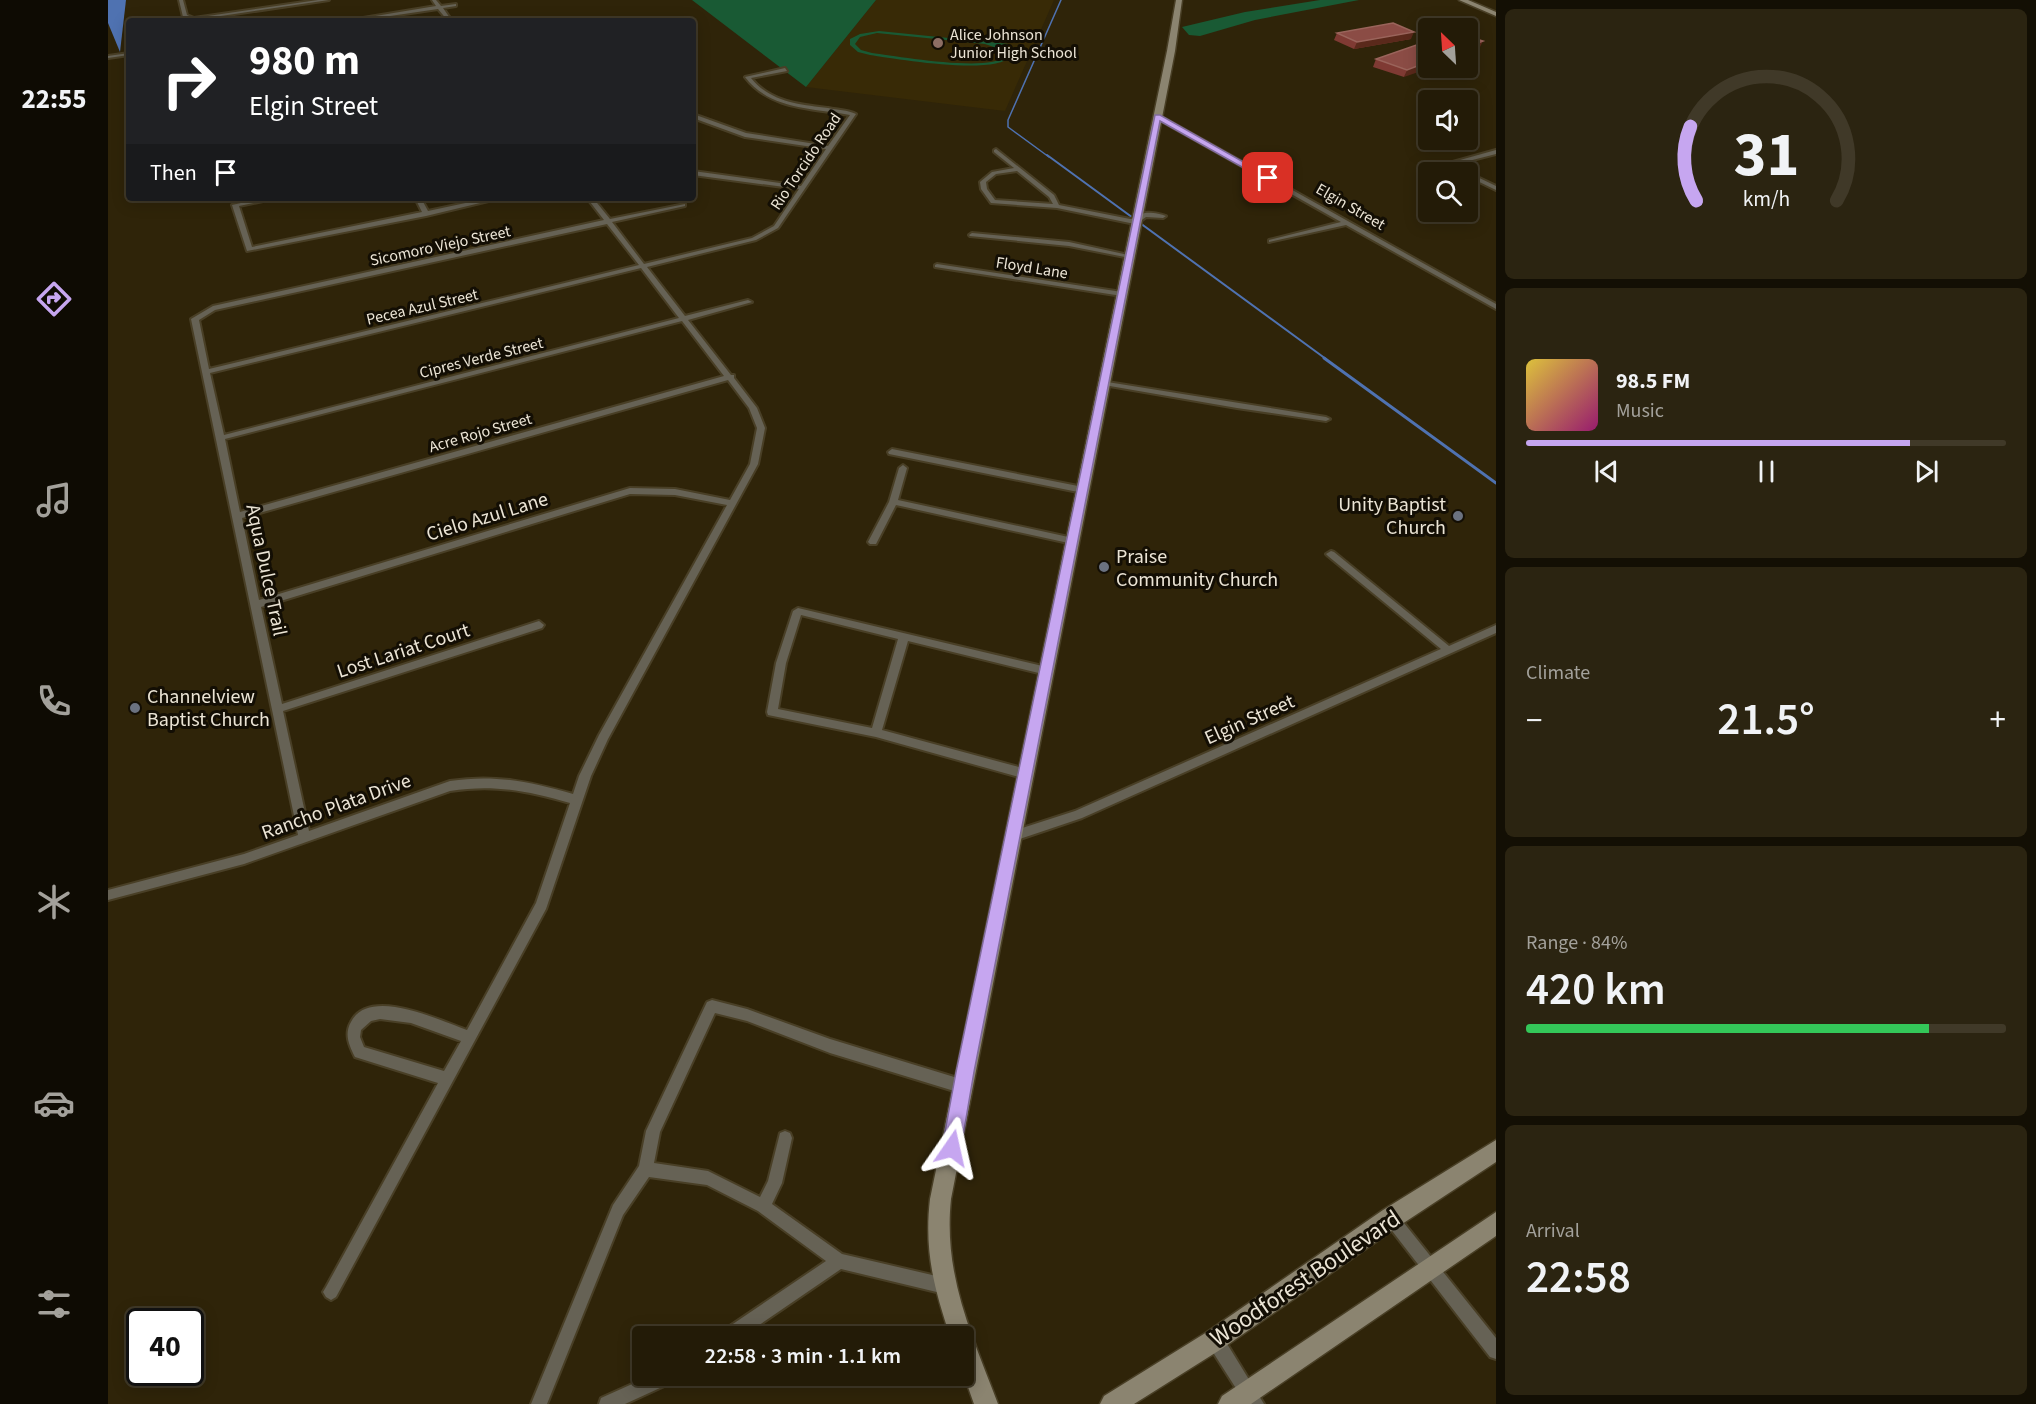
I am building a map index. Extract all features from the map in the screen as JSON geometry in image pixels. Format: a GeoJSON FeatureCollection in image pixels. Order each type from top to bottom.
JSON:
{"type":"FeatureCollection","features":[{"type":"Feature","properties":{"kind":"street"},"geometry":{"type":"LineString","coordinates":[[181,0],[185,16],[191,18],[327,0]]}},
{"type":"Feature","properties":{"kind":"street"},"geometry":{"type":"LineString","coordinates":[[266,0],[270,8]]}},
{"type":"Feature","properties":{"kind":"street"},"geometry":{"type":"LineString","coordinates":[[434,0],[448,18]]}},
{"type":"Feature","properties":{"kind":"street"},"geometry":{"type":"LineString","coordinates":[[958,1326],[945,1286],[938,1242],[939,1210],[1158,117],[1179,0]]}},
{"type":"Feature","properties":{"kind":"street"},"geometry":{"type":"LineString","coordinates":[[1462,0],[1496,14]]}},
{"type":"Feature","properties":{"kind":"street"},"geometry":{"type":"LineString","coordinates":[[368,18],[454,5]]}},
{"type":"Feature","properties":{"kind":"street"},"geometry":{"type":"LineString","coordinates":[[108,57],[126,54]]}},
{"type":"Feature","properties":{"kind":"street","name":"Rio Torcido Road"},"geometry":{"type":"LineString","coordinates":[[644,267],[754,239],[776,227],[853,114],[783,102],[762,92],[748,77],[785,70]]}},
{"type":"Feature","properties":{"kind":"street"},"geometry":{"type":"LineString","coordinates":[[696,117],[745,135],[830,148]]}},
{"type":"Feature","properties":{"kind":"street","name":"Elgin Street"},"geometry":{"type":"LineString","coordinates":[[1158,117],[1496,307]]}},
{"type":"Feature","properties":{"kind":"street"},"geometry":{"type":"LineString","coordinates":[[996,151],[1052,196],[1057,206]]}},
{"type":"Feature","properties":{"kind":"street"},"geometry":{"type":"LineString","coordinates":[[1457,162],[1496,152]]}},
{"type":"Feature","properties":{"kind":"street"},"geometry":{"type":"LineString","coordinates":[[1019,170],[994,173],[983,182],[984,189],[993,202],[1057,206],[1137,221],[1145,215],[1163,216]]}},
{"type":"Feature","properties":{"kind":"street"},"geometry":{"type":"LineString","coordinates":[[696,173],[803,188]]}},
{"type":"Feature","properties":{"kind":"street"},"geometry":{"type":"LineString","coordinates":[[1478,179],[1496,188]]}},
{"type":"Feature","properties":{"kind":"street"},"geometry":{"type":"LineString","coordinates":[[257,201],[235,205],[249,250],[484,201]]}},
{"type":"Feature","properties":{"kind":"street"},"geometry":{"type":"LineString","coordinates":[[419,201],[426,214]]}},
{"type":"Feature","properties":{"kind":"street"},"geometry":{"type":"LineString","coordinates":[[331,1292],[542,905],[585,776],[603,738],[754,464],[761,428],[753,408],[592,201]]}},
{"type":"Feature","properties":{"kind":"street","name":"Sicomoro Viejo Street"},"geometry":{"type":"LineString","coordinates":[[203,312],[683,205]]}},
{"type":"Feature","properties":{"kind":"street"},"geometry":{"type":"LineString","coordinates":[[1271,241],[1346,223]]}},
{"type":"Feature","properties":{"kind":"street"},"geometry":{"type":"LineString","coordinates":[[972,235],[1069,244],[1130,256]]}},
{"type":"Feature","properties":{"kind":"street","name":"Floyd Lane"},"geometry":{"type":"LineString","coordinates":[[937,266],[1122,294]]}},
{"type":"Feature","properties":{"kind":"street","name":"Pecea Azul Street"},"geometry":{"type":"LineString","coordinates":[[206,372],[644,267]]}},
{"type":"Feature","properties":{"kind":"street","name":"Cipres Verde Street"},"geometry":{"type":"LineString","coordinates":[[220,438],[748,302]]}},
{"type":"Feature","properties":{"kind":"street","name":"Aqua Dulce Trail"},"geometry":{"type":"LineString","coordinates":[[203,312],[195,319],[305,838]]}},
{"type":"Feature","properties":{"kind":"street","name":"Acre Rojo Street"},"geometry":{"type":"LineString","coordinates":[[237,516],[730,377]]}},
{"type":"Feature","properties":{"kind":"street"},"geometry":{"type":"LineString","coordinates":[[1104,384],[1326,419]]}},
{"type":"Feature","properties":{"kind":"street"},"geometry":{"type":"LineString","coordinates":[[892,452],[1083,490]]}},
{"type":"Feature","properties":{"kind":"street"},"geometry":{"type":"LineString","coordinates":[[873,542],[894,502],[903,468]]}},
{"type":"Feature","properties":{"kind":"street","name":"Cielo Azul Lane"},"geometry":{"type":"LineString","coordinates":[[256,605],[630,491],[675,492],[732,503]]}},
{"type":"Feature","properties":{"kind":"street"},"geometry":{"type":"LineString","coordinates":[[894,502],[1073,541]]}},
{"type":"Feature","properties":{"kind":"street"},"geometry":{"type":"LineString","coordinates":[[1331,554],[1448,650]]}},
{"type":"Feature","properties":{"kind":"street"},"geometry":{"type":"LineString","coordinates":[[1026,774],[876,733],[772,712],[781,663],[798,611],[1047,671]]}},
{"type":"Feature","properties":{"kind":"street","name":"Lost Lariat Court"},"geometry":{"type":"LineString","coordinates":[[278,710],[539,625]]}},
{"type":"Feature","properties":{"kind":"street","name":"Elgin Street"},"geometry":{"type":"LineString","coordinates":[[1014,836],[1078,815],[1496,629]]}},
{"type":"Feature","properties":{"kind":"street"},"geometry":{"type":"LineString","coordinates":[[876,733],[904,636]]}},
{"type":"Feature","properties":{"kind":"street","name":"Rancho Plata Drive"},"geometry":{"type":"LineString","coordinates":[[108,895],[244,860],[450,786],[473,782],[521,784],[578,800]]}},
{"type":"Feature","properties":{"kind":"street"},"geometry":{"type":"LineString","coordinates":[[539,1404],[618,1210],[646,1169],[653,1131],[712,1006],[830,1046],[964,1087]]}},
{"type":"Feature","properties":{"kind":"street"},"geometry":{"type":"LineString","coordinates":[[447,1079],[360,1052],[353,1037],[354,1029],[358,1022],[373,1012],[392,1011],[469,1037]]}},
{"type":"Feature","properties":{"kind":"street"},"geometry":{"type":"LineString","coordinates":[[763,1206],[775,1182],[785,1138]]}},
{"type":"Feature","properties":{"kind":"street","name":"Woodforest Boulevard"},"geometry":{"type":"LineString","coordinates":[[1112,1404],[1215,1340],[1391,1218],[1496,1150]]}},
{"type":"Feature","properties":{"kind":"street"},"geometry":{"type":"LineString","coordinates":[[646,1169],[708,1178],[763,1206],[839,1261],[945,1286]]}},
{"type":"Feature","properties":{"kind":"street"},"geometry":{"type":"LineString","coordinates":[[1391,1218],[1496,1351]]}},
{"type":"Feature","properties":{"kind":"street"},"geometry":{"type":"LineString","coordinates":[[1215,1340],[1245,1400],[1496,1223]]}},
{"type":"Feature","properties":{"kind":"street"},"geometry":{"type":"LineString","coordinates":[[745,1326],[839,1261]]}},
{"type":"Feature","properties":{"kind":"street"},"geometry":{"type":"LineString","coordinates":[[974,1372],[986,1404]]}},
{"type":"Feature","properties":{"kind":"street"},"geometry":{"type":"LineString","coordinates":[[608,1404],[646,1386]]}},
{"type":"Feature","properties":{"kind":"shaded area","name":"Alice Johnson Junior High School"},"geometry":{"type":"Polygon","coordinates":[[[876,0],[1054,0],[1005,111],[806,87],[876,0]]]}},
{"type":"Feature","properties":{"kind":"green space"},"geometry":{"type":"Polygon","coordinates":[[[692,0],[876,0],[806,87],[692,0]]]}},
{"type":"Feature","properties":{"kind":"green space"},"geometry":{"type":"Polygon","coordinates":[[[1320,0],[1359,0],[1255,20],[1200,36],[1189,35],[1182,27],[1245,12],[1320,0]]]}},
{"type":"Feature","properties":{"kind":"green space"},"geometry":{"type":"Polygon","coordinates":[[[879,31],[1009,44],[1002,46],[1011,56],[1002,62],[967,66],[901,60],[858,52],[850,45],[850,39],[860,34],[879,31]],[[877,33],[860,37],[855,44],[861,50],[872,53],[942,62],[982,63],[996,61],[1005,56],[1000,49],[985,44],[877,33]]]}},
{"type":"Feature","properties":{"kind":"water"},"geometry":{"type":"Polygon","coordinates":[[[108,0],[126,0],[120,52],[108,23],[108,0]]]}},
{"type":"Feature","properties":{"kind":"building"},"geometry":{"type":"Polygon","coordinates":[[[1393,23],[1414,32],[1357,42],[1337,33],[1393,23]]]}},
{"type":"Feature","properties":{"kind":"building"},"geometry":{"type":"Polygon","coordinates":[[[1418,44],[1418,66],[1407,70],[1376,59],[1418,44]]]}},
{"type":"Feature","properties":{"kind":"waterway"},"geometry":{"type":"LineString","coordinates":[[1049,157],[1008,127],[1008,120],[1061,0]]}},
{"type":"Feature","properties":{"kind":"waterway"},"geometry":{"type":"LineString","coordinates":[[1047,155],[1326,359]]}},
{"type":"Feature","properties":{"kind":"waterway"},"geometry":{"type":"LineString","coordinates":[[1324,358],[1496,483]]}},
{"type":"Feature","properties":{"kind":"place","name":"Alice Johnson Junior High School"},"geometry":{"type":"Point","coordinates":[938,43]}},
{"type":"Feature","properties":{"kind":"place","name":"Unity Baptist Church"},"geometry":{"type":"Point","coordinates":[1458,516]}},
{"type":"Feature","properties":{"kind":"place","name":"Praise Community Church"},"geometry":{"type":"Point","coordinates":[1104,567]}},
{"type":"Feature","properties":{"kind":"place","name":"Channelview Baptist Church"},"geometry":{"type":"Point","coordinates":[135,708]}},
{"type":"Feature","properties":{"kind":"route"},"geometry":{"type":"LineString","coordinates":[[952,1148],[965,1072],[1158,117],[1268,178]]}}]}
